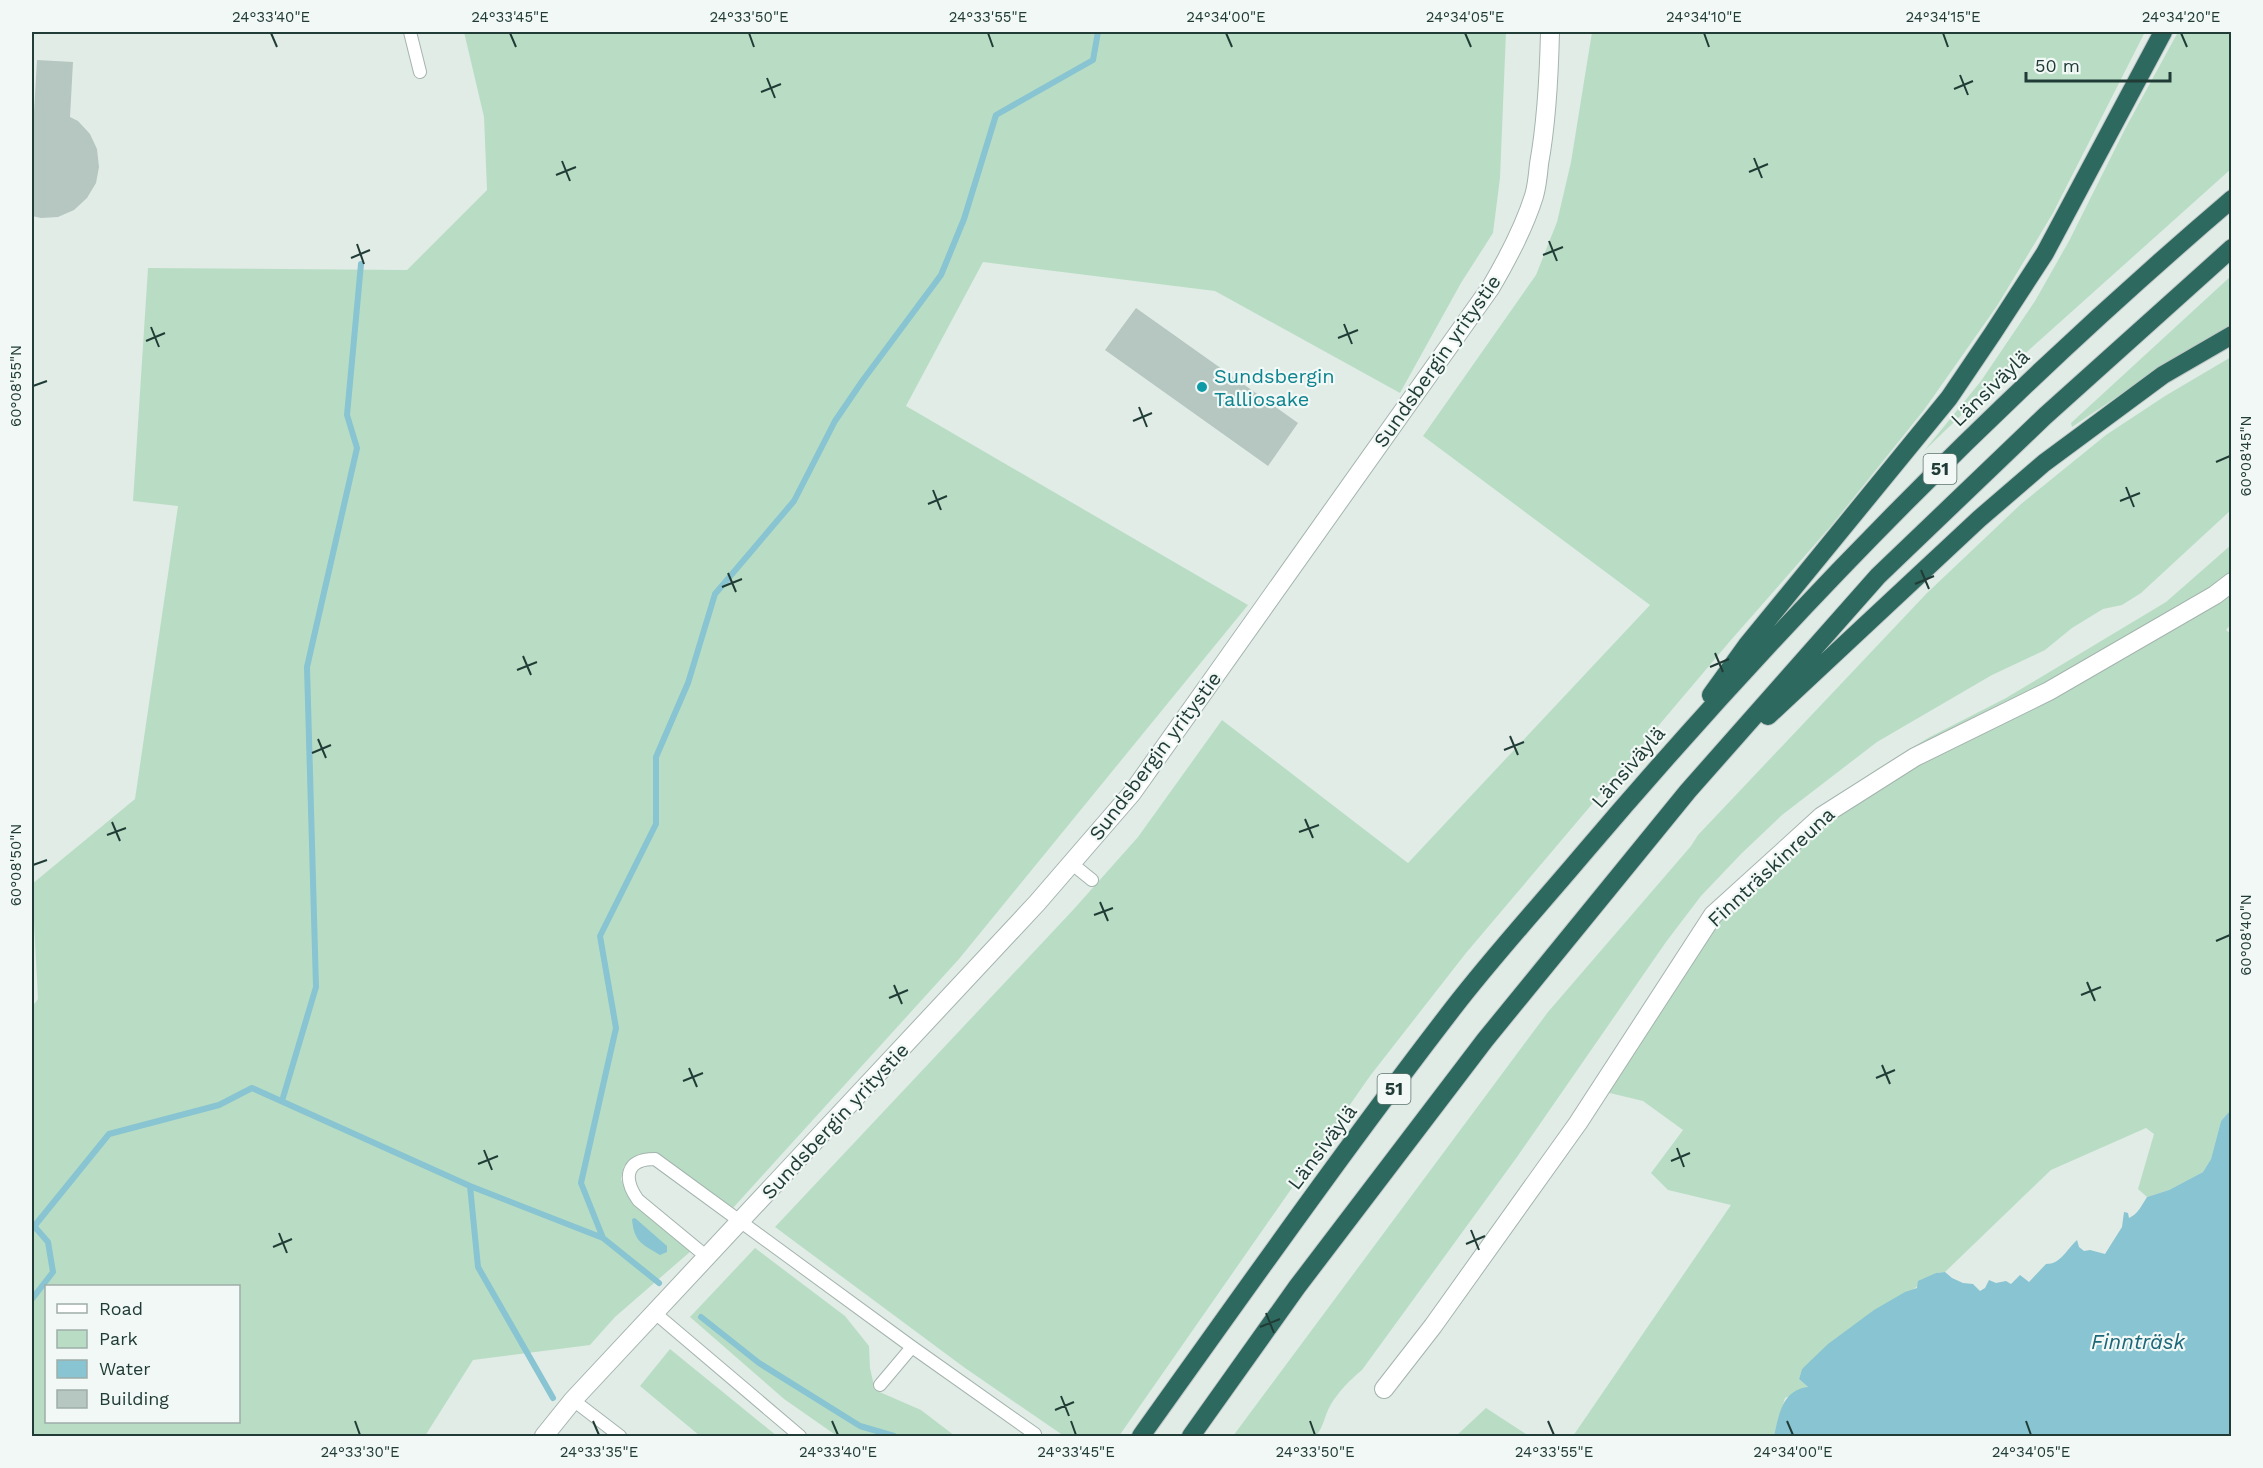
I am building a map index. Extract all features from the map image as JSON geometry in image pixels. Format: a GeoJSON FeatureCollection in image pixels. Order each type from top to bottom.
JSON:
{"type":"FeatureCollection","features":[{"type":"Feature","properties":{"kind":"highway"},"geometry":{"type":"LineString","coordinates":[[1666,756],[1747,645],[1948,398],[2044,253],[2163,32]]}},
{"type":"Feature","properties":{"kind":"highway","name":"Länsiväylä"},"geometry":{"type":"LineString","coordinates":[[1141,1437],[1274,1250],[1456,1005],[1666,756],[1857,552],[2022,386],[2165,256],[2232,200]]}},
{"type":"Feature","properties":{"kind":"highway","name":"51"},"geometry":{"type":"LineString","coordinates":[[1191,1437],[1297,1287],[1485,1040],[1688,791],[1878,576],[2044,416],[2232,249]]}},
{"type":"Feature","properties":{"kind":"highway"},"geometry":{"type":"LineString","coordinates":[[1688,791],[1939,556],[2044,463],[2163,375],[2232,335]]}},
{"type":"Feature","properties":{"kind":"street","name":"Sundsbergin yritystie"},"geometry":{"type":"LineString","coordinates":[[544,1437],[573,1400],[989,955],[1132,793],[1178,729],[1484,296],[1508,258],[1522,229],[1534,194],[1549,82],[1550,32]]}},
{"type":"Feature","properties":{"kind":"street","name":"Finnträskinreuna"},"geometry":{"type":"LineString","coordinates":[[1384,1389],[1433,1326],[1578,1123],[1713,915],[1831,810],[1915,757],[2049,691],[2215,595],[2232,582]]}},
{"type":"Feature","properties":{"kind":"lane"},"geometry":{"type":"LineString","coordinates":[[410,32],[420,72]]}},
{"type":"Feature","properties":{"kind":"lane"},"geometry":{"type":"LineString","coordinates":[[1071,863],[1092,880]]}},
{"type":"Feature","properties":{"kind":"lane"},"geometry":{"type":"LineString","coordinates":[[707,1257],[638,1200],[627,1179],[636,1163],[645,1159],[655,1159],[1035,1434]]}},
{"type":"Feature","properties":{"kind":"lane"},"geometry":{"type":"LineString","coordinates":[[655,1313],[800,1437]]}},
{"type":"Feature","properties":{"kind":"lane"},"geometry":{"type":"LineString","coordinates":[[880,1385],[912,1347]]}},
{"type":"Feature","properties":{"kind":"lane"},"geometry":{"type":"LineString","coordinates":[[573,1400],[620,1437]]}},
{"type":"Feature","properties":{"kind":"green space"},"geometry":{"type":"Polygon","coordinates":[[[464,32],[1506,32],[1500,178],[1493,233],[1461,283],[1400,393],[1215,291],[983,262],[906,406],[1248,605],[959,959],[733,1208],[656,1155],[639,1154],[624,1166],[621,1179],[628,1196],[691,1251],[615,1317],[590,1345],[473,1360],[425,1436],[32,1436],[32,1007],[38,999],[32,884],[135,799],[178,506],[133,501],[148,268],[407,270],[487,190],[484,117],[464,32]]]}},
{"type":"Feature","properties":{"kind":"green space"},"geometry":{"type":"Polygon","coordinates":[[[1592,32],[2145,32],[2053,213],[1997,306],[1924,410],[1831,526],[1731,640],[1466,953],[1370,1076],[1119,1436],[1064,1436],[965,1368],[775,1227],[1073,910],[1138,837],[1222,720],[1408,863],[1650,605],[1423,436],[1536,275],[1557,222],[1571,162],[1592,32]]]}},
{"type":"Feature","properties":{"kind":"green space"},"geometry":{"type":"Polygon","coordinates":[[[2178,32],[2231,32],[2231,169],[2029,350],[1924,451],[1981,381],[2035,301],[2069,241],[2125,129],[2178,32]]]}},
{"type":"Feature","properties":{"kind":"green space"},"geometry":{"type":"Polygon","coordinates":[[[2231,276],[2231,325],[2148,376],[2072,427],[2071,423],[2231,276]]]}},
{"type":"Feature","properties":{"kind":"green space"},"geometry":{"type":"Polygon","coordinates":[[[2231,357],[2231,510],[2141,593],[2122,605],[2103,609],[2072,628],[2045,650],[1992,675],[1877,742],[1782,815],[1701,896],[1666,942],[1517,1157],[1362,1370],[1337,1396],[1316,1436],[1233,1436],[1548,1012],[1698,835],[1927,593],[2021,504],[2106,435],[2165,396],[2231,357]]]}},
{"type":"Feature","properties":{"kind":"green space"},"geometry":{"type":"Polygon","coordinates":[[[2231,545],[2231,624],[2226,630],[2232,635],[2232,1110],[2221,1121],[2211,1159],[2203,1172],[2169,1190],[2147,1197],[2138,1189],[2154,1134],[2146,1128],[2051,1170],[1945,1272],[1936,1273],[1802,1369],[1799,1379],[1809,1388],[1785,1398],[1774,1436],[1573,1436],[1731,1205],[1668,1190],[1651,1173],[1683,1130],[1643,1101],[1589,1088],[1658,989],[1723,903],[1835,798],[1928,738],[2006,698],[2166,602],[2231,545]]]}},
{"type":"Feature","properties":{"kind":"green space"},"geometry":{"type":"Polygon","coordinates":[[[755,1248],[845,1316],[869,1346],[870,1368],[875,1390],[921,1410],[955,1436],[837,1436],[784,1399],[690,1317],[755,1248]]]}},
{"type":"Feature","properties":{"kind":"green space"},"geometry":{"type":"Polygon","coordinates":[[[670,1349],[777,1436],[700,1436],[640,1386],[670,1349]]]}},
{"type":"Feature","properties":{"kind":"green space"},"geometry":{"type":"Polygon","coordinates":[[[1486,1408],[1529,1436],[1456,1436],[1486,1408]]]}},
{"type":"Feature","properties":{"kind":"water","name":"Finnträsk"},"geometry":{"type":"Polygon","coordinates":[[[2231,1110],[2231,1436],[1774,1436],[1780,1412],[1787,1398],[1799,1389],[1808,1387],[1799,1379],[1802,1369],[1828,1344],[1874,1310],[1905,1292],[1917,1288],[1918,1281],[1936,1273],[1945,1272],[1963,1283],[1973,1284],[1980,1291],[1985,1288],[1989,1280],[1996,1283],[2006,1281],[2011,1284],[2020,1275],[2029,1282],[2046,1264],[2060,1259],[2077,1240],[2079,1247],[2084,1251],[2090,1250],[2105,1254],[2122,1227],[2124,1212],[2128,1213],[2129,1218],[2137,1212],[2147,1197],[2169,1190],[2203,1172],[2211,1159],[2221,1121],[2231,1110]]]}},
{"type":"Feature","properties":{"kind":"water"},"geometry":{"type":"Polygon","coordinates":[[[635,1218],[667,1246],[667,1252],[660,1255],[640,1242],[633,1227],[632,1219],[635,1218]]]}},
{"type":"Feature","properties":{"kind":"building"},"geometry":{"type":"Polygon","coordinates":[[[37,60],[73,62],[70,117],[78,121],[90,134],[97,149],[99,167],[96,183],[87,198],[74,210],[58,217],[32,216],[32,113],[34,112],[37,60]]]}},
{"type":"Feature","properties":{"kind":"building","name":"Sundsbergin Talliosake"},"geometry":{"type":"Polygon","coordinates":[[[1136,308],[1298,423],[1268,466],[1105,350],[1136,308]]]}},
{"type":"Feature","properties":{"kind":"waterway"},"geometry":{"type":"LineString","coordinates":[[659,1283],[603,1238],[581,1183],[616,1028],[600,936],[656,824],[656,757],[688,683],[715,594],[794,501],[835,421],[941,275],[964,219],[996,115],[1093,60],[1098,32]]}},
{"type":"Feature","properties":{"kind":"waterway"},"geometry":{"type":"LineString","coordinates":[[282,1101],[316,987],[307,667],[357,448],[347,415],[361,264]]}},
{"type":"Feature","properties":{"kind":"waterway"},"geometry":{"type":"LineString","coordinates":[[32,1229],[109,1134],[219,1105],[252,1088],[470,1186],[603,1238]]}},
{"type":"Feature","properties":{"kind":"waterway"},"geometry":{"type":"LineString","coordinates":[[470,1186],[478,1267],[553,1398]]}},
{"type":"Feature","properties":{"kind":"waterway"},"geometry":{"type":"LineString","coordinates":[[32,1299],[53,1272],[48,1242],[34,1226]]}},
{"type":"Feature","properties":{"kind":"waterway"},"geometry":{"type":"LineString","coordinates":[[701,1317],[759,1363],[860,1426],[894,1436]]}},
{"type":"Feature","properties":{"kind":"place","name":"Sundsbergin Talliosake"},"geometry":{"type":"Point","coordinates":[1202,387]}}]}
